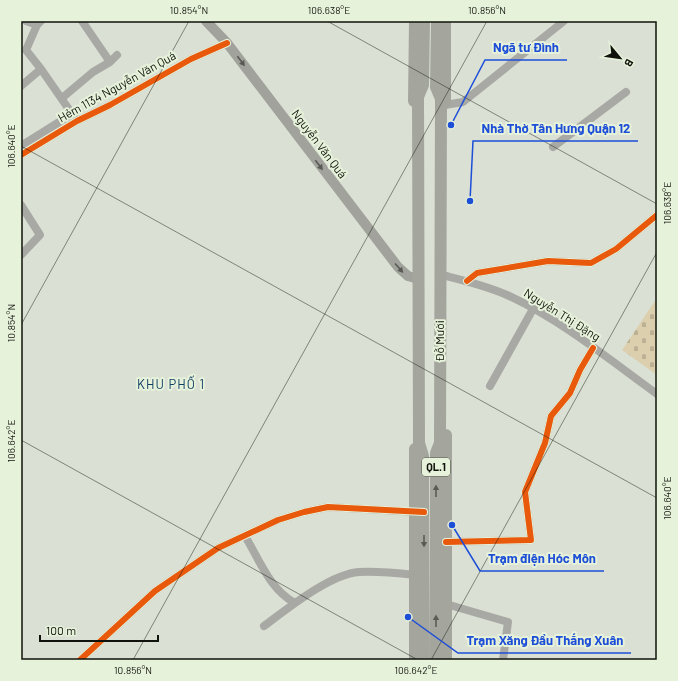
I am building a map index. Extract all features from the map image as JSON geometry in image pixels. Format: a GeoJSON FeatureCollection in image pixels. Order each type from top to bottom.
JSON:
{"type":"FeatureCollection","features":[{"type":"Feature","properties":{"kind":"highway","name":"Đỗ Mười"},"geometry":{"type":"LineString","coordinates":[[415,21],[419,443],[423,456],[415,575],[415,660]]}},
{"type":"Feature","properties":{"kind":"highway","name":"Đỗ Mười"},"geometry":{"type":"LineString","coordinates":[[417,278],[418,97],[423,85],[424,21]]}},
{"type":"Feature","properties":{"kind":"highway","name":"Đỗ Mười"},"geometry":{"type":"LineString","coordinates":[[436,21],[436,87],[441,99],[446,660]]}},
{"type":"Feature","properties":{"kind":"highway","name":"Đỗ Mười"},"geometry":{"type":"LineString","coordinates":[[436,660],[436,453],[440,443],[445,21]]}},
{"type":"Feature","properties":{"kind":"highway","name":"Đỗ Mười"},"geometry":{"type":"LineString","coordinates":[[419,512],[424,660]]}},
{"type":"Feature","properties":{"kind":"main road","name":"Nguyễn Văn Quá"},"geometry":{"type":"LineString","coordinates":[[206,21],[227,43],[393,261],[404,273],[417,278]]}},
{"type":"Feature","properties":{"kind":"street"},"geometry":{"type":"LineString","coordinates":[[21,146],[75,117],[26,50],[39,23],[26,21]]}},
{"type":"Feature","properties":{"kind":"street"},"geometry":{"type":"LineString","coordinates":[[82,21],[110,62]]}},
{"type":"Feature","properties":{"kind":"street"},"geometry":{"type":"LineString","coordinates":[[445,105],[463,102],[564,21]]}},
{"type":"Feature","properties":{"kind":"street","name":"Hẻm 1134 Nguyễn Văn Quá"},"geometry":{"type":"LineString","coordinates":[[21,155],[75,117],[110,105],[191,59],[227,43]]}},
{"type":"Feature","properties":{"kind":"street"},"geometry":{"type":"LineString","coordinates":[[62,98],[92,72],[110,62],[117,55]]}},
{"type":"Feature","properties":{"kind":"street"},"geometry":{"type":"LineString","coordinates":[[21,86],[41,69]]}},
{"type":"Feature","properties":{"kind":"street"},"geometry":{"type":"LineString","coordinates":[[553,147],[626,92]]}},
{"type":"Feature","properties":{"kind":"street"},"geometry":{"type":"LineString","coordinates":[[21,205],[40,235],[21,255]]}},
{"type":"Feature","properties":{"kind":"street"},"geometry":{"type":"LineString","coordinates":[[467,281],[477,273],[548,262],[591,263],[616,249],[657,215]]}},
{"type":"Feature","properties":{"kind":"street","name":"Nguyễn Thị Đặng"},"geometry":{"type":"LineString","coordinates":[[443,276],[467,281],[506,295],[533,309],[593,348],[657,394]]}},
{"type":"Feature","properties":{"kind":"street"},"geometry":{"type":"LineString","coordinates":[[490,386],[533,309]]}},
{"type":"Feature","properties":{"kind":"street"},"geometry":{"type":"LineString","coordinates":[[446,542],[531,540],[525,492],[545,443],[551,416],[570,393],[580,370],[593,348]]}},
{"type":"Feature","properties":{"kind":"street"},"geometry":{"type":"LineString","coordinates":[[80,660],[155,591],[218,548],[278,520],[304,512],[328,507],[419,512]]}},
{"type":"Feature","properties":{"kind":"street"},"geometry":{"type":"LineString","coordinates":[[245,536],[274,586],[287,599],[295,603]]}},
{"type":"Feature","properties":{"kind":"street"},"geometry":{"type":"LineString","coordinates":[[264,626],[295,603],[338,578],[358,572],[415,575]]}},
{"type":"Feature","properties":{"kind":"street"},"geometry":{"type":"LineString","coordinates":[[446,604],[508,622],[503,660]]}},
{"type":"Feature","properties":{"kind":"green space"},"geometry":{"type":"Polygon","coordinates":[[[657,298],[657,375],[622,350],[657,298]]]}},
{"type":"Feature","properties":{"kind":"cycle path"},"geometry":{"type":"LineString","coordinates":[[21,155],[77,121],[110,105],[191,59],[227,43]]}},
{"type":"Feature","properties":{"kind":"cycle path"},"geometry":{"type":"LineString","coordinates":[[467,281],[477,273],[548,261],[591,263],[616,249],[657,215]]}},
{"type":"Feature","properties":{"kind":"cycle path"},"geometry":{"type":"LineString","coordinates":[[446,542],[531,540],[525,492],[545,443],[551,416],[570,393],[580,370],[593,348]]}},
{"type":"Feature","properties":{"kind":"cycle path"},"geometry":{"type":"LineString","coordinates":[[80,660],[155,591],[218,548],[278,520],[304,512],[328,507],[424,512]]}},
{"type":"Feature","properties":{"kind":"place","name":"Ngã tư Đình"},"geometry":{"type":"Point","coordinates":[451,125]}},
{"type":"Feature","properties":{"kind":"place","name":"Nhà Thờ Tân Hưng Quận 12"},"geometry":{"type":"Point","coordinates":[470,201]}},
{"type":"Feature","properties":{"kind":"place","name":"Trạm điện Hóc Môn"},"geometry":{"type":"Point","coordinates":[452,525]}},
{"type":"Feature","properties":{"kind":"place","name":"Trạm Xăng Đầu Thắng Xuân"},"geometry":{"type":"Point","coordinates":[408,617]}},
{"type":"Feature","properties":{"kind":"district","name":"KHU PHỐ 1"},"geometry":{"type":"Point","coordinates":[171,384]}}]}
